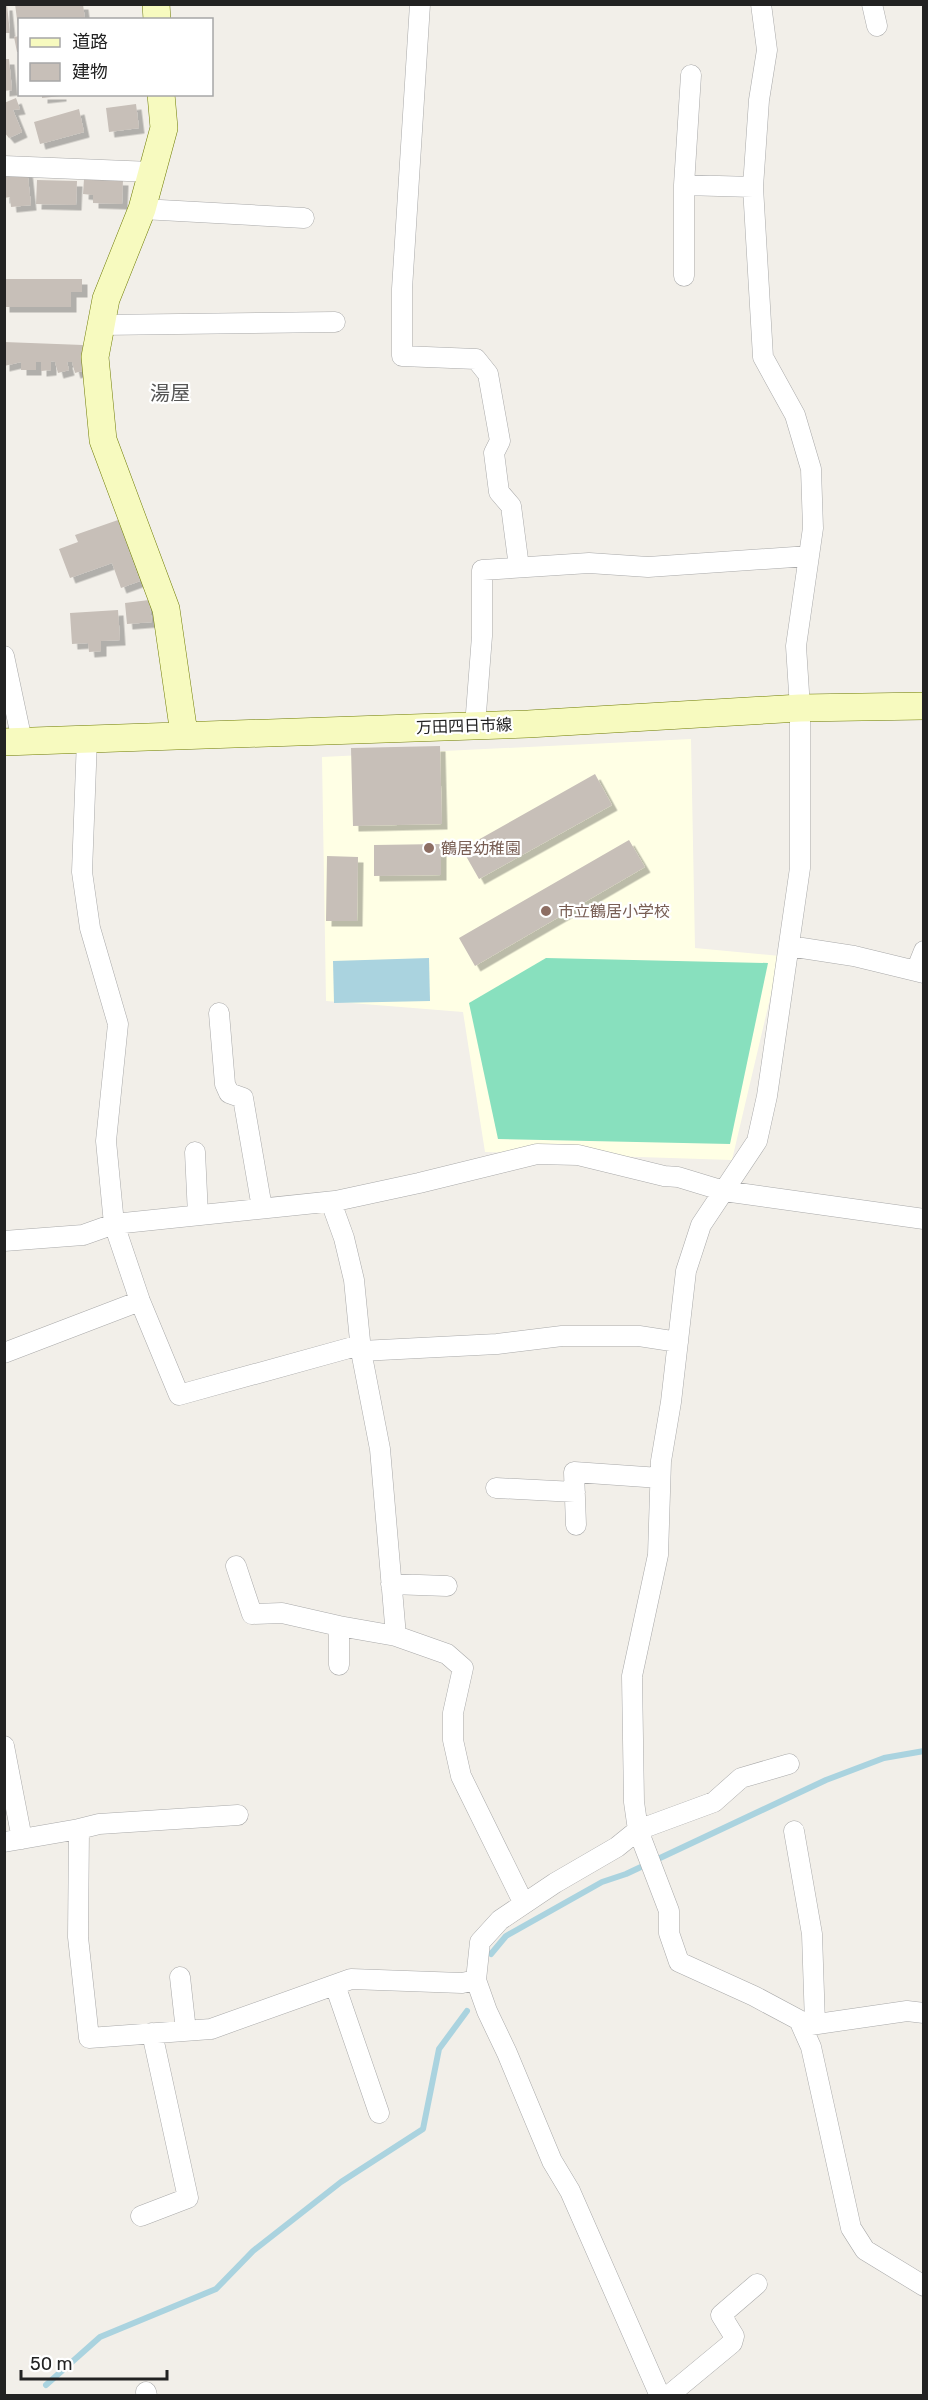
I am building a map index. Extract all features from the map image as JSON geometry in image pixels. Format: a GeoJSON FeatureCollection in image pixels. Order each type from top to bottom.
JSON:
{"type":"FeatureCollection","features":[{"type":"Feature","properties":{"kind":"main road"},"geometry":{"type":"LineString","coordinates":[[161,96],[164,128],[142,209],[106,299],[95,357],[103,440],[166,609],[184,734]]}},
{"type":"Feature","properties":{"kind":"main road","name":"万田四日市線"},"geometry":{"type":"LineString","coordinates":[[13,742],[184,734],[475,726],[800,708],[924,706]]}},
{"type":"Feature","properties":{"kind":"street"},"geometry":{"type":"LineString","coordinates":[[420,4],[402,289],[402,356],[477,359],[488,374],[500,441],[494,453],[499,492],[511,506],[519,567]]}},
{"type":"Feature","properties":{"kind":"street"},"geometry":{"type":"LineString","coordinates":[[761,4],[767,50],[759,100],[753,188],[763,357],[795,415],[811,469],[813,528],[796,646],[800,708],[800,868],[767,1096],[757,1141],[701,1226],[686,1271],[661,1461],[658,1555],[632,1676],[634,1802],[638,1830],[669,1911],[669,1933],[679,1962],[754,1996],[808,2025],[907,2011],[924,2013]]}},
{"type":"Feature","properties":{"kind":"street"},"geometry":{"type":"LineString","coordinates":[[872,4],[877,26]]}},
{"type":"Feature","properties":{"kind":"street"},"geometry":{"type":"LineString","coordinates":[[684,276],[684,185],[690,75]]}},
{"type":"Feature","properties":{"kind":"street"},"geometry":{"type":"LineString","coordinates":[[4,166],[152,172]]}},
{"type":"Feature","properties":{"kind":"street"},"geometry":{"type":"LineString","coordinates":[[684,185],[753,188]]}},
{"type":"Feature","properties":{"kind":"street"},"geometry":{"type":"LineString","coordinates":[[142,209],[304,218]]}},
{"type":"Feature","properties":{"kind":"street"},"geometry":{"type":"LineString","coordinates":[[101,325],[335,322]]}},
{"type":"Feature","properties":{"kind":"street"},"geometry":{"type":"LineString","coordinates":[[475,726],[482,636],[482,570],[589,563],[648,567],[809,556]]}},
{"type":"Feature","properties":{"kind":"street"},"geometry":{"type":"LineString","coordinates":[[4,656],[13,742]]}},
{"type":"Feature","properties":{"kind":"street"},"geometry":{"type":"LineString","coordinates":[[87,739],[82,872],[90,928],[118,1024],[106,1141],[114,1224],[140,1301],[178,1395],[361,1348],[497,1344],[562,1336],[639,1336],[678,1342]]}},
{"type":"Feature","properties":{"kind":"street"},"geometry":{"type":"LineString","coordinates":[[789,945],[854,956],[920,972],[924,951]]}},
{"type":"Feature","properties":{"kind":"street"},"geometry":{"type":"LineString","coordinates":[[219,1013],[225,1084],[229,1093],[243,1098],[262,1208]]}},
{"type":"Feature","properties":{"kind":"street"},"geometry":{"type":"LineString","coordinates":[[195,1152],[198,1215]]}},
{"type":"Feature","properties":{"kind":"street"},"geometry":{"type":"LineString","coordinates":[[332,1202],[537,1154],[578,1155],[664,1176],[678,1177],[724,1191],[924,1219]]}},
{"type":"Feature","properties":{"kind":"street"},"geometry":{"type":"LineString","coordinates":[[4,1241],[83,1235],[114,1224],[335,1201],[332,1202],[354,1280],[361,1348],[381,1449],[396,1636]]}},
{"type":"Feature","properties":{"kind":"street"},"geometry":{"type":"LineString","coordinates":[[4,1353],[140,1301]]}},
{"type":"Feature","properties":{"kind":"street"},"geometry":{"type":"LineString","coordinates":[[576,1526],[574,1472],[660,1478]]}},
{"type":"Feature","properties":{"kind":"street"},"geometry":{"type":"LineString","coordinates":[[496,1488],[574,1492]]}},
{"type":"Feature","properties":{"kind":"street"},"geometry":{"type":"LineString","coordinates":[[236,1566],[252,1614],[282,1613],[396,1636],[447,1654],[463,1668],[453,1713],[453,1731],[461,1776],[524,1904]]}},
{"type":"Feature","properties":{"kind":"street"},"geometry":{"type":"LineString","coordinates":[[392,1584],[447,1586]]}},
{"type":"Feature","properties":{"kind":"street"},"geometry":{"type":"LineString","coordinates":[[339,1626],[339,1665]]}},
{"type":"Feature","properties":{"kind":"street"},"geometry":{"type":"LineString","coordinates":[[4,1746],[13,1840],[99,1824],[238,1815]]}},
{"type":"Feature","properties":{"kind":"street"},"geometry":{"type":"LineString","coordinates":[[660,2396],[570,2191],[552,2161],[487,2011],[476,1980],[480,1942],[500,1920],[617,1847],[638,1830],[714,1802],[741,1778],[789,1764]]}},
{"type":"Feature","properties":{"kind":"street"},"geometry":{"type":"LineString","coordinates":[[80,1829],[78,1938],[89,2038],[211,2029],[351,1979],[462,1983],[476,1980]]}},
{"type":"Feature","properties":{"kind":"street"},"geometry":{"type":"LineString","coordinates":[[794,1832],[812,1934],[808,2025],[811,2047],[851,2228],[865,2250],[924,2286]]}},
{"type":"Feature","properties":{"kind":"street"},"geometry":{"type":"LineString","coordinates":[[180,1977],[186,2031]]}},
{"type":"Feature","properties":{"kind":"street"},"geometry":{"type":"LineString","coordinates":[[335,1984],[379,2113]]}},
{"type":"Feature","properties":{"kind":"street"},"geometry":{"type":"LineString","coordinates":[[141,2216],[188,2198],[152,2033]]}},
{"type":"Feature","properties":{"kind":"street"},"geometry":{"type":"LineString","coordinates":[[668,2396],[732,2343],[734,2336],[721,2315],[757,2284]]}},
{"type":"Feature","properties":{"kind":"shaded area"},"geometry":{"type":"Polygon","coordinates":[[[691,739],[695,948],[780,956],[732,1160],[485,1152],[463,1012],[326,1001],[322,757],[691,739]]]}},
{"type":"Feature","properties":{"kind":"green space"},"geometry":{"type":"Polygon","coordinates":[[[546,958],[768,963],[730,1144],[498,1139],[469,1003],[546,958]]]}},
{"type":"Feature","properties":{"kind":"water"},"geometry":{"type":"Polygon","coordinates":[[[429,958],[430,1001],[334,1003],[333,961],[429,958]]]}},
{"type":"Feature","properties":{"kind":"building"},"geometry":{"type":"Polygon","coordinates":[[[15,4],[83,4],[85,18],[18,18],[18,27],[15,4]]]}},
{"type":"Feature","properties":{"kind":"building"},"geometry":{"type":"Polygon","coordinates":[[[4,5],[7,5],[10,33],[4,33],[4,5]]]}},
{"type":"Feature","properties":{"kind":"building"},"geometry":{"type":"Polygon","coordinates":[[[18,36],[18,52],[17,52],[14,37],[18,36]]]}},
{"type":"Feature","properties":{"kind":"building"},"geometry":{"type":"Polygon","coordinates":[[[4,59],[9,59],[12,90],[4,91],[4,59]]]}},
{"type":"Feature","properties":{"kind":"building"},"geometry":{"type":"Polygon","coordinates":[[[16,98],[20,109],[13,110],[22,132],[9,138],[4,132],[4,103],[16,98]]]}},
{"type":"Feature","properties":{"kind":"building"},"geometry":{"type":"Polygon","coordinates":[[[136,104],[139,128],[109,132],[106,108],[136,104]]]}},
{"type":"Feature","properties":{"kind":"building"},"geometry":{"type":"Polygon","coordinates":[[[79,109],[84,132],[40,144],[34,122],[79,109]]]}},
{"type":"Feature","properties":{"kind":"building"},"geometry":{"type":"Polygon","coordinates":[[[27,168],[31,205],[11,207],[10,197],[4,198],[4,170],[27,168]]]}},
{"type":"Feature","properties":{"kind":"building"},"geometry":{"type":"Polygon","coordinates":[[[84,179],[123,180],[122,204],[93,203],[93,195],[83,194],[84,179]]]}},
{"type":"Feature","properties":{"kind":"building"},"geometry":{"type":"Polygon","coordinates":[[[37,180],[77,181],[76,205],[36,204],[37,180]]]}},
{"type":"Feature","properties":{"kind":"building"},"geometry":{"type":"Polygon","coordinates":[[[4,279],[82,279],[82,292],[71,292],[71,307],[4,307],[4,279]]]}},
{"type":"Feature","properties":{"kind":"building"},"geometry":{"type":"Polygon","coordinates":[[[4,342],[83,345],[82,371],[75,373],[72,362],[67,362],[69,370],[58,373],[55,362],[51,361],[51,370],[41,371],[41,362],[36,362],[36,370],[21,370],[21,362],[4,366],[4,342]]]}},
{"type":"Feature","properties":{"kind":"building"},"geometry":{"type":"Polygon","coordinates":[[[118,520],[140,581],[121,588],[112,563],[70,578],[59,549],[78,542],[75,535],[118,520]]]}},
{"type":"Feature","properties":{"kind":"building"},"geometry":{"type":"Polygon","coordinates":[[[149,600],[152,622],[127,624],[125,603],[149,600]]]}},
{"type":"Feature","properties":{"kind":"building"},"geometry":{"type":"Polygon","coordinates":[[[118,610],[120,640],[101,641],[101,651],[89,652],[88,643],[72,644],[70,613],[118,610]]]}},
{"type":"Feature","properties":{"kind":"building"},"geometry":{"type":"Polygon","coordinates":[[[440,746],[442,824],[353,826],[351,748],[440,746]]]}},
{"type":"Feature","properties":{"kind":"building"},"geometry":{"type":"Polygon","coordinates":[[[595,774],[612,805],[479,879],[462,849],[595,774]]]}},
{"type":"Feature","properties":{"kind":"building"},"geometry":{"type":"Polygon","coordinates":[[[629,840],[645,867],[475,966],[459,938],[629,840]]]}},
{"type":"Feature","properties":{"kind":"building"},"geometry":{"type":"Polygon","coordinates":[[[441,844],[441,875],[374,876],[374,845],[441,844]]]}},
{"type":"Feature","properties":{"kind":"building"},"geometry":{"type":"Polygon","coordinates":[[[327,856],[358,857],[357,921],[326,921],[327,856]]]}},
{"type":"Feature","properties":{"kind":"waterway"},"geometry":{"type":"LineString","coordinates":[[491,1954],[506,1936],[602,1882],[626,1874],[826,1780],[884,1758],[924,1751]]}},
{"type":"Feature","properties":{"kind":"waterway"},"geometry":{"type":"LineString","coordinates":[[46,2385],[100,2337],[216,2289],[253,2251],[341,2182],[423,2129],[439,2049],[467,2011]]}},
{"type":"Feature","properties":{"kind":"place","name":"鶴居幼稚園"},"geometry":{"type":"Point","coordinates":[429,848]}},
{"type":"Feature","properties":{"kind":"place","name":"市立鶴居小学校"},"geometry":{"type":"Point","coordinates":[546,911]}},
{"type":"Feature","properties":{"kind":"district","name":"湯屋"},"geometry":{"type":"Point","coordinates":[170,393]}}]}
